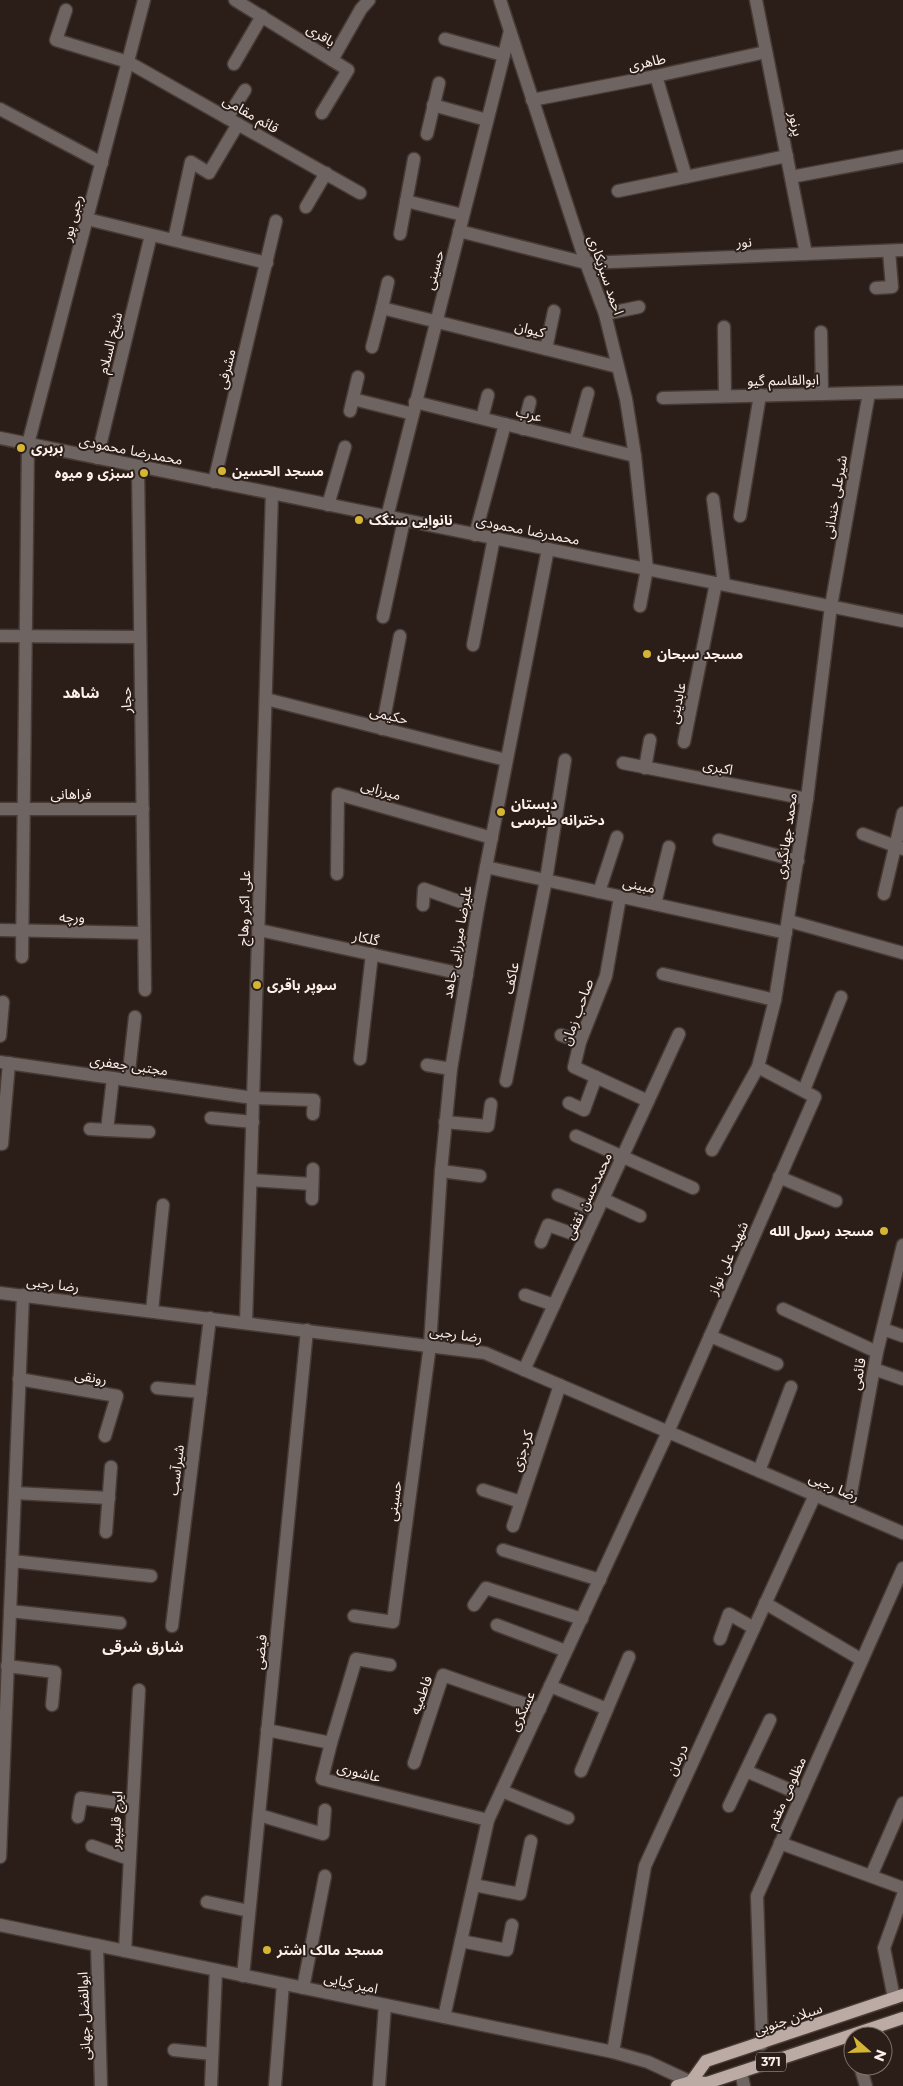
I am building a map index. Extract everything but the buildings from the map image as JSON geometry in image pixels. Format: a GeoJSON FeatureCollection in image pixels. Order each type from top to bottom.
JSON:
{"type":"FeatureCollection","features":[{"type":"Feature","properties":{"kind":"main road","name":"سبلان جنوبی"},"geometry":{"type":"LineString","coordinates":[[691,2082],[706,2062],[899,1997]]}},
{"type":"Feature","properties":{"kind":"main road"},"geometry":{"type":"LineString","coordinates":[[846,2015],[848,2026]]}},
{"type":"Feature","properties":{"kind":"main road","name":"371"},"geometry":{"type":"LineString","coordinates":[[883,2026],[903,2018]]}},
{"type":"Feature","properties":{"kind":"main road","name":"371"},"geometry":{"type":"LineString","coordinates":[[677,2086],[691,2082],[707,2083],[843,2041]]}},
{"type":"Feature","properties":{"kind":"street","name":"رجبی پور"},"geometry":{"type":"LineString","coordinates":[[22,958],[28,444],[144,0]]}},
{"type":"Feature","properties":{"kind":"street","name":"احمد سبزیکاری"},"geometry":{"type":"LineString","coordinates":[[500,0],[586,264],[605,314],[626,399],[635,456],[647,569],[640,606]]}},
{"type":"Feature","properties":{"kind":"street","name":"پرنور"},"geometry":{"type":"LineString","coordinates":[[756,0],[806,254]]}},
{"type":"Feature","properties":{"kind":"street","name":"باقری"},"geometry":{"type":"LineString","coordinates":[[244,2],[262,16],[348,70],[322,113]]}},
{"type":"Feature","properties":{"kind":"street"},"geometry":{"type":"LineString","coordinates":[[332,60],[365,5]]}},
{"type":"Feature","properties":{"kind":"street"},"geometry":{"type":"LineString","coordinates":[[66,10],[56,40],[128,62]]}},
{"type":"Feature","properties":{"kind":"street"},"geometry":{"type":"LineString","coordinates":[[234,64],[262,16]]}},
{"type":"Feature","properties":{"kind":"street","name":"حسینی"},"geometry":{"type":"LineString","coordinates":[[387,517],[510,31]]}},
{"type":"Feature","properties":{"kind":"street"},"geometry":{"type":"LineString","coordinates":[[444,39],[503,55]]}},
{"type":"Feature","properties":{"kind":"street","name":"طاهری"},"geometry":{"type":"LineString","coordinates":[[532,100],[766,52]]}},
{"type":"Feature","properties":{"kind":"street","name":"قائم مقامی"},"geometry":{"type":"LineString","coordinates":[[128,62],[360,193]]}},
{"type":"Feature","properties":{"kind":"street"},"geometry":{"type":"LineString","coordinates":[[656,76],[686,177]]}},
{"type":"Feature","properties":{"kind":"street"},"geometry":{"type":"LineString","coordinates":[[427,134],[439,83]]}},
{"type":"Feature","properties":{"kind":"street"},"geometry":{"type":"LineString","coordinates":[[174,240],[191,162],[209,172],[245,90]]}},
{"type":"Feature","properties":{"kind":"street"},"geometry":{"type":"LineString","coordinates":[[433,105],[487,120]]}},
{"type":"Feature","properties":{"kind":"street"},"geometry":{"type":"LineString","coordinates":[[0,110],[102,163]]}},
{"type":"Feature","properties":{"kind":"street"},"geometry":{"type":"LineString","coordinates":[[618,191],[787,156]]}},
{"type":"Feature","properties":{"kind":"street"},"geometry":{"type":"LineString","coordinates":[[791,177],[903,156]]}},
{"type":"Feature","properties":{"kind":"street"},"geometry":{"type":"LineString","coordinates":[[400,234],[414,159]]}},
{"type":"Feature","properties":{"kind":"street"},"geometry":{"type":"LineString","coordinates":[[306,207],[326,174]]}},
{"type":"Feature","properties":{"kind":"street"},"geometry":{"type":"LineString","coordinates":[[406,201],[463,215]]}},
{"type":"Feature","properties":{"kind":"street"},"geometry":{"type":"LineString","coordinates":[[87,219],[267,263]]}},
{"type":"Feature","properties":{"kind":"street","name":"مشرفی"},"geometry":{"type":"LineString","coordinates":[[214,482],[276,221]]}},
{"type":"Feature","properties":{"kind":"street","name":"نور"},"geometry":{"type":"LineString","coordinates":[[459,231],[586,264],[903,250]]}},
{"type":"Feature","properties":{"kind":"street","name":"شیخ السلام"},"geometry":{"type":"LineString","coordinates":[[97,458],[151,234]]}},
{"type":"Feature","properties":{"kind":"street"},"geometry":{"type":"LineString","coordinates":[[876,288],[892,288],[889,251]]}},
{"type":"Feature","properties":{"kind":"street"},"geometry":{"type":"LineString","coordinates":[[372,347],[388,282]]}},
{"type":"Feature","properties":{"kind":"street"},"geometry":{"type":"LineString","coordinates":[[605,314],[639,307]]}},
{"type":"Feature","properties":{"kind":"street","name":"کیوان"},"geometry":{"type":"LineString","coordinates":[[382,308],[618,367]]}},
{"type":"Feature","properties":{"kind":"street"},"geometry":{"type":"LineString","coordinates":[[546,349],[554,311]]}},
{"type":"Feature","properties":{"kind":"street"},"geometry":{"type":"LineString","coordinates":[[724,327],[725,396]]}},
{"type":"Feature","properties":{"kind":"street"},"geometry":{"type":"LineString","coordinates":[[821,332],[822,394]]}},
{"type":"Feature","properties":{"kind":"street","name":"عرب"},"geometry":{"type":"LineString","coordinates":[[358,377],[352,405],[414,408],[482,418],[635,456]]}},
{"type":"Feature","properties":{"kind":"street","name":"ابوالقاسم گیو"},"geometry":{"type":"LineString","coordinates":[[663,398],[903,392]]}},
{"type":"Feature","properties":{"kind":"street"},"geometry":{"type":"LineString","coordinates":[[575,441],[588,393]]}},
{"type":"Feature","properties":{"kind":"street","name":"شیرعلی خندانی"},"geometry":{"type":"LineString","coordinates":[[831,606],[869,393]]}},
{"type":"Feature","properties":{"kind":"street"},"geometry":{"type":"LineString","coordinates":[[482,418],[488,395]]}},
{"type":"Feature","properties":{"kind":"street"},"geometry":{"type":"LineString","coordinates":[[740,516],[760,395]]}},
{"type":"Feature","properties":{"kind":"street"},"geometry":{"type":"LineString","coordinates":[[523,429],[530,402]]}},
{"type":"Feature","properties":{"kind":"street"},"geometry":{"type":"LineString","coordinates":[[475,535],[505,424]]}},
{"type":"Feature","properties":{"kind":"street","name":"محمدرضا محمودی"},"geometry":{"type":"LineString","coordinates":[[0,438],[903,621]]}},
{"type":"Feature","properties":{"kind":"street"},"geometry":{"type":"LineString","coordinates":[[328,505],[345,447]]}},
{"type":"Feature","properties":{"kind":"street","name":"حجار"},"geometry":{"type":"LineString","coordinates":[[138,466],[144,990]]}},
{"type":"Feature","properties":{"kind":"street","name":"علی اکبر وهاج"},"geometry":{"type":"LineString","coordinates":[[246,1323],[272,493]]}},
{"type":"Feature","properties":{"kind":"street","name":"عابدینی"},"geometry":{"type":"LineString","coordinates":[[684,742],[720,583],[713,499]]}},
{"type":"Feature","properties":{"kind":"street"},"geometry":{"type":"LineString","coordinates":[[383,618],[404,520]]}},
{"type":"Feature","properties":{"kind":"street"},"geometry":{"type":"LineString","coordinates":[[473,644],[494,538]]}},
{"type":"Feature","properties":{"kind":"street","name":"علیرضا میرزایی جاهد"},"geometry":{"type":"LineString","coordinates":[[430,1346],[440,1171],[451,1069],[478,908],[548,549]]}},
{"type":"Feature","properties":{"kind":"street","name":"محمد جهانگیری"},"geometry":{"type":"LineString","coordinates":[[712,1150],[758,1067],[775,1000],[807,799],[831,606]]}},
{"type":"Feature","properties":{"kind":"street"},"geometry":{"type":"LineString","coordinates":[[0,636],[140,637]]}},
{"type":"Feature","properties":{"kind":"street"},"geometry":{"type":"LineString","coordinates":[[382,729],[400,636]]}},
{"type":"Feature","properties":{"kind":"street","name":"حکیمی"},"geometry":{"type":"LineString","coordinates":[[266,699],[506,760]]}},
{"type":"Feature","properties":{"kind":"street"},"geometry":{"type":"LineString","coordinates":[[645,768],[650,740]]}},
{"type":"Feature","properties":{"kind":"street","name":"عاکف"},"geometry":{"type":"LineString","coordinates":[[506,1081],[546,880],[565,760]]}},
{"type":"Feature","properties":{"kind":"street","name":"اکبری"},"geometry":{"type":"LineString","coordinates":[[623,764],[807,799]]}},
{"type":"Feature","properties":{"kind":"street","name":"میرزایی"},"geometry":{"type":"LineString","coordinates":[[336,874],[338,794],[492,838]]}},
{"type":"Feature","properties":{"kind":"street","name":"فراهانی"},"geometry":{"type":"LineString","coordinates":[[0,809],[143,809]]}},
{"type":"Feature","properties":{"kind":"street"},"geometry":{"type":"LineString","coordinates":[[884,894],[899,847],[903,813]]}},
{"type":"Feature","properties":{"kind":"street"},"geometry":{"type":"LineString","coordinates":[[863,834],[899,847]]}},
{"type":"Feature","properties":{"kind":"street"},"geometry":{"type":"LineString","coordinates":[[599,892],[617,837]]}},
{"type":"Feature","properties":{"kind":"street"},"geometry":{"type":"LineString","coordinates":[[719,840],[798,861]]}},
{"type":"Feature","properties":{"kind":"street"},"geometry":{"type":"LineString","coordinates":[[655,904],[669,847]]}},
{"type":"Feature","properties":{"kind":"street","name":"مبینی"},"geometry":{"type":"LineString","coordinates":[[486,867],[655,904],[787,927],[903,953]]}},
{"type":"Feature","properties":{"kind":"street"},"geometry":{"type":"LineString","coordinates":[[422,905],[424,889],[478,908]]}},
{"type":"Feature","properties":{"kind":"street","name":"صاحب زمان"},"geometry":{"type":"LineString","coordinates":[[620,896],[606,976],[580,1042],[574,1067],[648,1101]]}},
{"type":"Feature","properties":{"kind":"street","name":"ورچه"},"geometry":{"type":"LineString","coordinates":[[0,930],[144,933]]}},
{"type":"Feature","properties":{"kind":"street","name":"گلکار"},"geometry":{"type":"LineString","coordinates":[[259,930],[467,975]]}},
{"type":"Feature","properties":{"kind":"street"},"geometry":{"type":"LineString","coordinates":[[360,1059],[372,954]]}},
{"type":"Feature","properties":{"kind":"street"},"geometry":{"type":"LineString","coordinates":[[663,974],[775,1000]]}},
{"type":"Feature","properties":{"kind":"street","name":"شهید علی نواز"},"geometry":{"type":"LineString","coordinates":[[668,1432],[780,1177],[841,997]]}},
{"type":"Feature","properties":{"kind":"street"},"geometry":{"type":"LineString","coordinates":[[0,1036],[3,1002]]}},
{"type":"Feature","properties":{"kind":"street"},"geometry":{"type":"LineString","coordinates":[[128,1080],[135,1017]]}},
{"type":"Feature","properties":{"kind":"street","name":"محمدحسن ثقفی"},"geometry":{"type":"LineString","coordinates":[[524,1370],[679,1034]]}},
{"type":"Feature","properties":{"kind":"street"},"geometry":{"type":"LineString","coordinates":[[561,1035],[580,1042]]}},
{"type":"Feature","properties":{"kind":"street"},"geometry":{"type":"LineString","coordinates":[[2,1144],[4,1062]]}},
{"type":"Feature","properties":{"kind":"street","name":"مجتبی جعفری"},"geometry":{"type":"LineString","coordinates":[[4,1062],[253,1098],[314,1100],[313,1114]]}},
{"type":"Feature","properties":{"kind":"street"},"geometry":{"type":"LineString","coordinates":[[427,1065],[451,1069]]}},
{"type":"Feature","properties":{"kind":"street"},"geometry":{"type":"LineString","coordinates":[[758,1067],[809,1094]]}},
{"type":"Feature","properties":{"kind":"street"},"geometry":{"type":"LineString","coordinates":[[569,1103],[584,1110],[596,1077]]}},
{"type":"Feature","properties":{"kind":"street"},"geometry":{"type":"LineString","coordinates":[[107,1130],[113,1078]]}},
{"type":"Feature","properties":{"kind":"street"},"geometry":{"type":"LineString","coordinates":[[445,1122],[488,1126],[491,1104]]}},
{"type":"Feature","properties":{"kind":"street"},"geometry":{"type":"LineString","coordinates":[[211,1118],[253,1122]]}},
{"type":"Feature","properties":{"kind":"street"},"geometry":{"type":"LineString","coordinates":[[90,1129],[148,1132]]}},
{"type":"Feature","properties":{"kind":"street"},"geometry":{"type":"LineString","coordinates":[[576,1136],[693,1188]]}},
{"type":"Feature","properties":{"kind":"street"},"geometry":{"type":"LineString","coordinates":[[312,1199],[313,1169]]}},
{"type":"Feature","properties":{"kind":"street"},"geometry":{"type":"LineString","coordinates":[[440,1171],[480,1176]]}},
{"type":"Feature","properties":{"kind":"street"},"geometry":{"type":"LineString","coordinates":[[780,1177],[836,1200]]}},
{"type":"Feature","properties":{"kind":"street"},"geometry":{"type":"LineString","coordinates":[[251,1180],[312,1184]]}},
{"type":"Feature","properties":{"kind":"street"},"geometry":{"type":"LineString","coordinates":[[558,1195],[597,1212]]}},
{"type":"Feature","properties":{"kind":"street"},"geometry":{"type":"LineString","coordinates":[[603,1199],[640,1216]]}},
{"type":"Feature","properties":{"kind":"street"},"geometry":{"type":"LineString","coordinates":[[152,1311],[163,1205]]}},
{"type":"Feature","properties":{"kind":"street"},"geometry":{"type":"LineString","coordinates":[[541,1242],[548,1225],[585,1238]]}},
{"type":"Feature","properties":{"kind":"street","name":"قائمی"},"geometry":{"type":"LineString","coordinates":[[848,1509],[877,1352],[903,1244]]}},
{"type":"Feature","properties":{"kind":"street","name":"رضا رجبی"},"geometry":{"type":"LineString","coordinates":[[0,1292],[486,1353],[903,1533]]}},
{"type":"Feature","properties":{"kind":"street"},"geometry":{"type":"LineString","coordinates":[[0,1857],[8,1666],[4,1636],[10,1611],[5,1594],[12,1561],[22,1295]]}},
{"type":"Feature","properties":{"kind":"street"},"geometry":{"type":"LineString","coordinates":[[525,1295],[554,1305]]}},
{"type":"Feature","properties":{"kind":"street"},"geometry":{"type":"LineString","coordinates":[[782,1309],[877,1352]]}},
{"type":"Feature","properties":{"kind":"street","name":"شیرآسب"},"geometry":{"type":"LineString","coordinates":[[172,1626],[210,1318]]}},
{"type":"Feature","properties":{"kind":"street"},"geometry":{"type":"LineString","coordinates":[[883,1329],[903,1336]]}},
{"type":"Feature","properties":{"kind":"street","name":"فیضی"},"geometry":{"type":"LineString","coordinates":[[243,1976],[307,1330]]}},
{"type":"Feature","properties":{"kind":"street"},"geometry":{"type":"LineString","coordinates":[[710,1336],[778,1364]]}},
{"type":"Feature","properties":{"kind":"street","name":"حسینی"},"geometry":{"type":"LineString","coordinates":[[354,1616],[393,1622],[430,1346]]}},
{"type":"Feature","properties":{"kind":"street"},"geometry":{"type":"LineString","coordinates":[[874,1369],[903,1380]]}},
{"type":"Feature","properties":{"kind":"street","name":"رونقی"},"geometry":{"type":"LineString","coordinates":[[19,1380],[118,1396],[105,1436]]}},
{"type":"Feature","properties":{"kind":"street","name":"کردجزی"},"geometry":{"type":"LineString","coordinates":[[513,1526],[560,1385]]}},
{"type":"Feature","properties":{"kind":"street"},"geometry":{"type":"LineString","coordinates":[[759,1471],[791,1387]]}},
{"type":"Feature","properties":{"kind":"street"},"geometry":{"type":"LineString","coordinates":[[157,1388],[201,1392]]}},
{"type":"Feature","properties":{"kind":"street","name":"عسگری"},"geometry":{"type":"LineString","coordinates":[[444,2017],[488,1820],[668,1432]]}},
{"type":"Feature","properties":{"kind":"street"},"geometry":{"type":"LineString","coordinates":[[106,1532],[111,1467]]}},
{"type":"Feature","properties":{"kind":"street"},"geometry":{"type":"LineString","coordinates":[[483,1490],[521,1502]]}},
{"type":"Feature","properties":{"kind":"street"},"geometry":{"type":"LineString","coordinates":[[15,1493],[109,1498]]}},
{"type":"Feature","properties":{"kind":"street","name":"درمان"},"geometry":{"type":"LineString","coordinates":[[613,2052],[645,1866],[815,1495]]}},
{"type":"Feature","properties":{"kind":"street"},"geometry":{"type":"LineString","coordinates":[[503,1550],[600,1580]]}},
{"type":"Feature","properties":{"kind":"street"},"geometry":{"type":"LineString","coordinates":[[12,1561],[151,1576]]}},
{"type":"Feature","properties":{"kind":"street","name":"مظلومی مقدم"},"geometry":{"type":"LineString","coordinates":[[762,2044],[756,1896],[903,1568]]}},
{"type":"Feature","properties":{"kind":"street"},"geometry":{"type":"LineString","coordinates":[[474,1605],[486,1588],[582,1619]]}},
{"type":"Feature","properties":{"kind":"street"},"geometry":{"type":"LineString","coordinates":[[766,1603],[862,1660]]}},
{"type":"Feature","properties":{"kind":"street"},"geometry":{"type":"LineString","coordinates":[[10,1611],[120,1623]]}},
{"type":"Feature","properties":{"kind":"street"},"geometry":{"type":"LineString","coordinates":[[720,1639],[729,1614],[754,1628]]}},
{"type":"Feature","properties":{"kind":"street"},"geometry":{"type":"LineString","coordinates":[[497,1625],[566,1651]]}},
{"type":"Feature","properties":{"kind":"street"},"geometry":{"type":"LineString","coordinates":[[581,1771],[628,1657]]}},
{"type":"Feature","properties":{"kind":"street"},"geometry":{"type":"LineString","coordinates":[[331,1742],[356,1658],[390,1665]]}},
{"type":"Feature","properties":{"kind":"street"},"geometry":{"type":"LineString","coordinates":[[8,1666],[55,1672],[52,1705]]}},
{"type":"Feature","properties":{"kind":"street","name":"فاطمیه"},"geometry":{"type":"LineString","coordinates":[[414,1763],[443,1675],[540,1709]]}},
{"type":"Feature","properties":{"kind":"street"},"geometry":{"type":"LineString","coordinates":[[550,1686],[607,1709]]}},
{"type":"Feature","properties":{"kind":"street","name":"ایرج قلیپور"},"geometry":{"type":"LineString","coordinates":[[125,1951],[139,1690]]}},
{"type":"Feature","properties":{"kind":"street"},"geometry":{"type":"LineString","coordinates":[[729,1806],[770,1720]]}},
{"type":"Feature","properties":{"kind":"street","name":"عاشوری"},"geometry":{"type":"LineString","coordinates":[[267,1730],[331,1742],[322,1779],[488,1820]]}},
{"type":"Feature","properties":{"kind":"street"},"geometry":{"type":"LineString","coordinates":[[746,1771],[802,1795]]}},
{"type":"Feature","properties":{"kind":"street"},"geometry":{"type":"LineString","coordinates":[[502,1791],[568,1818]]}},
{"type":"Feature","properties":{"kind":"street"},"geometry":{"type":"LineString","coordinates":[[78,1817],[81,1798],[132,1804]]}},
{"type":"Feature","properties":{"kind":"street"},"geometry":{"type":"LineString","coordinates":[[871,1876],[903,1803]]}},
{"type":"Feature","properties":{"kind":"street"},"geometry":{"type":"LineString","coordinates":[[258,1815],[323,1834],[325,1810]]}},
{"type":"Feature","properties":{"kind":"street"},"geometry":{"type":"LineString","coordinates":[[474,1885],[520,1894],[531,1841]]}},
{"type":"Feature","properties":{"kind":"street"},"geometry":{"type":"LineString","coordinates":[[780,1843],[903,1888]]}},
{"type":"Feature","properties":{"kind":"street"},"geometry":{"type":"LineString","coordinates":[[92,1846],[129,1858]]}},
{"type":"Feature","properties":{"kind":"street"},"geometry":{"type":"LineString","coordinates":[[303,1988],[325,1876]]}},
{"type":"Feature","properties":{"kind":"street"},"geometry":{"type":"LineString","coordinates":[[899,1997],[884,1948],[903,1895]]}},
{"type":"Feature","properties":{"kind":"street"},"geometry":{"type":"LineString","coordinates":[[207,1902],[249,1912]]}},
{"type":"Feature","properties":{"kind":"street","name":"امیر کیایی"},"geometry":{"type":"LineString","coordinates":[[0,1925],[613,2052],[648,2062],[691,2082]]}},
{"type":"Feature","properties":{"kind":"street"},"geometry":{"type":"LineString","coordinates":[[461,1941],[507,1950],[512,1925]]}},
{"type":"Feature","properties":{"kind":"street","name":"ابوالفضل جهانی"},"geometry":{"type":"LineString","coordinates":[[98,1946],[101,2086]]}},
{"type":"Feature","properties":{"kind":"street"},"geometry":{"type":"LineString","coordinates":[[211,2086],[216,1970]]}},
{"type":"Feature","properties":{"kind":"street"},"geometry":{"type":"LineString","coordinates":[[275,2086],[283,1984]]}},
{"type":"Feature","properties":{"kind":"street"},"geometry":{"type":"LineString","coordinates":[[378,2086],[385,2005]]}},
{"type":"Feature","properties":{"kind":"street"},"geometry":{"type":"LineString","coordinates":[[174,2050],[212,2054]]}},
{"type":"Feature","properties":{"kind":"street"},"geometry":{"type":"LineString","coordinates":[[741,2072],[744,2086]]}},
{"type":"Feature","properties":{"kind":"place","name":"بربری"},"geometry":{"type":"Point","coordinates":[21,448]}},
{"type":"Feature","properties":{"kind":"place","name":"مسجد الحسین"},"geometry":{"type":"Point","coordinates":[222,471]}},
{"type":"Feature","properties":{"kind":"place","name":"سبزی و میوه"},"geometry":{"type":"Point","coordinates":[144,473]}},
{"type":"Feature","properties":{"kind":"place","name":"نانوایی سنگک"},"geometry":{"type":"Point","coordinates":[359,520]}},
{"type":"Feature","properties":{"kind":"place","name":"مسجد سبحان"},"geometry":{"type":"Point","coordinates":[647,654]}},
{"type":"Feature","properties":{"kind":"place","name":"دبستان دخترانه طبرسی"},"geometry":{"type":"Point","coordinates":[501,812]}},
{"type":"Feature","properties":{"kind":"place","name":"سوپر باقری"},"geometry":{"type":"Point","coordinates":[257,985]}},
{"type":"Feature","properties":{"kind":"place","name":"مسجد رسول الله"},"geometry":{"type":"Point","coordinates":[884,1231]}},
{"type":"Feature","properties":{"kind":"place","name":"مسجد مالک اشتر"},"geometry":{"type":"Point","coordinates":[267,1950]}},
{"type":"Feature","properties":{"kind":"district","name":"شاهد"},"geometry":{"type":"Point","coordinates":[81,693]}},
{"type":"Feature","properties":{"kind":"district","name":"شارق شرقی"},"geometry":{"type":"Point","coordinates":[143,1647]}}]}
